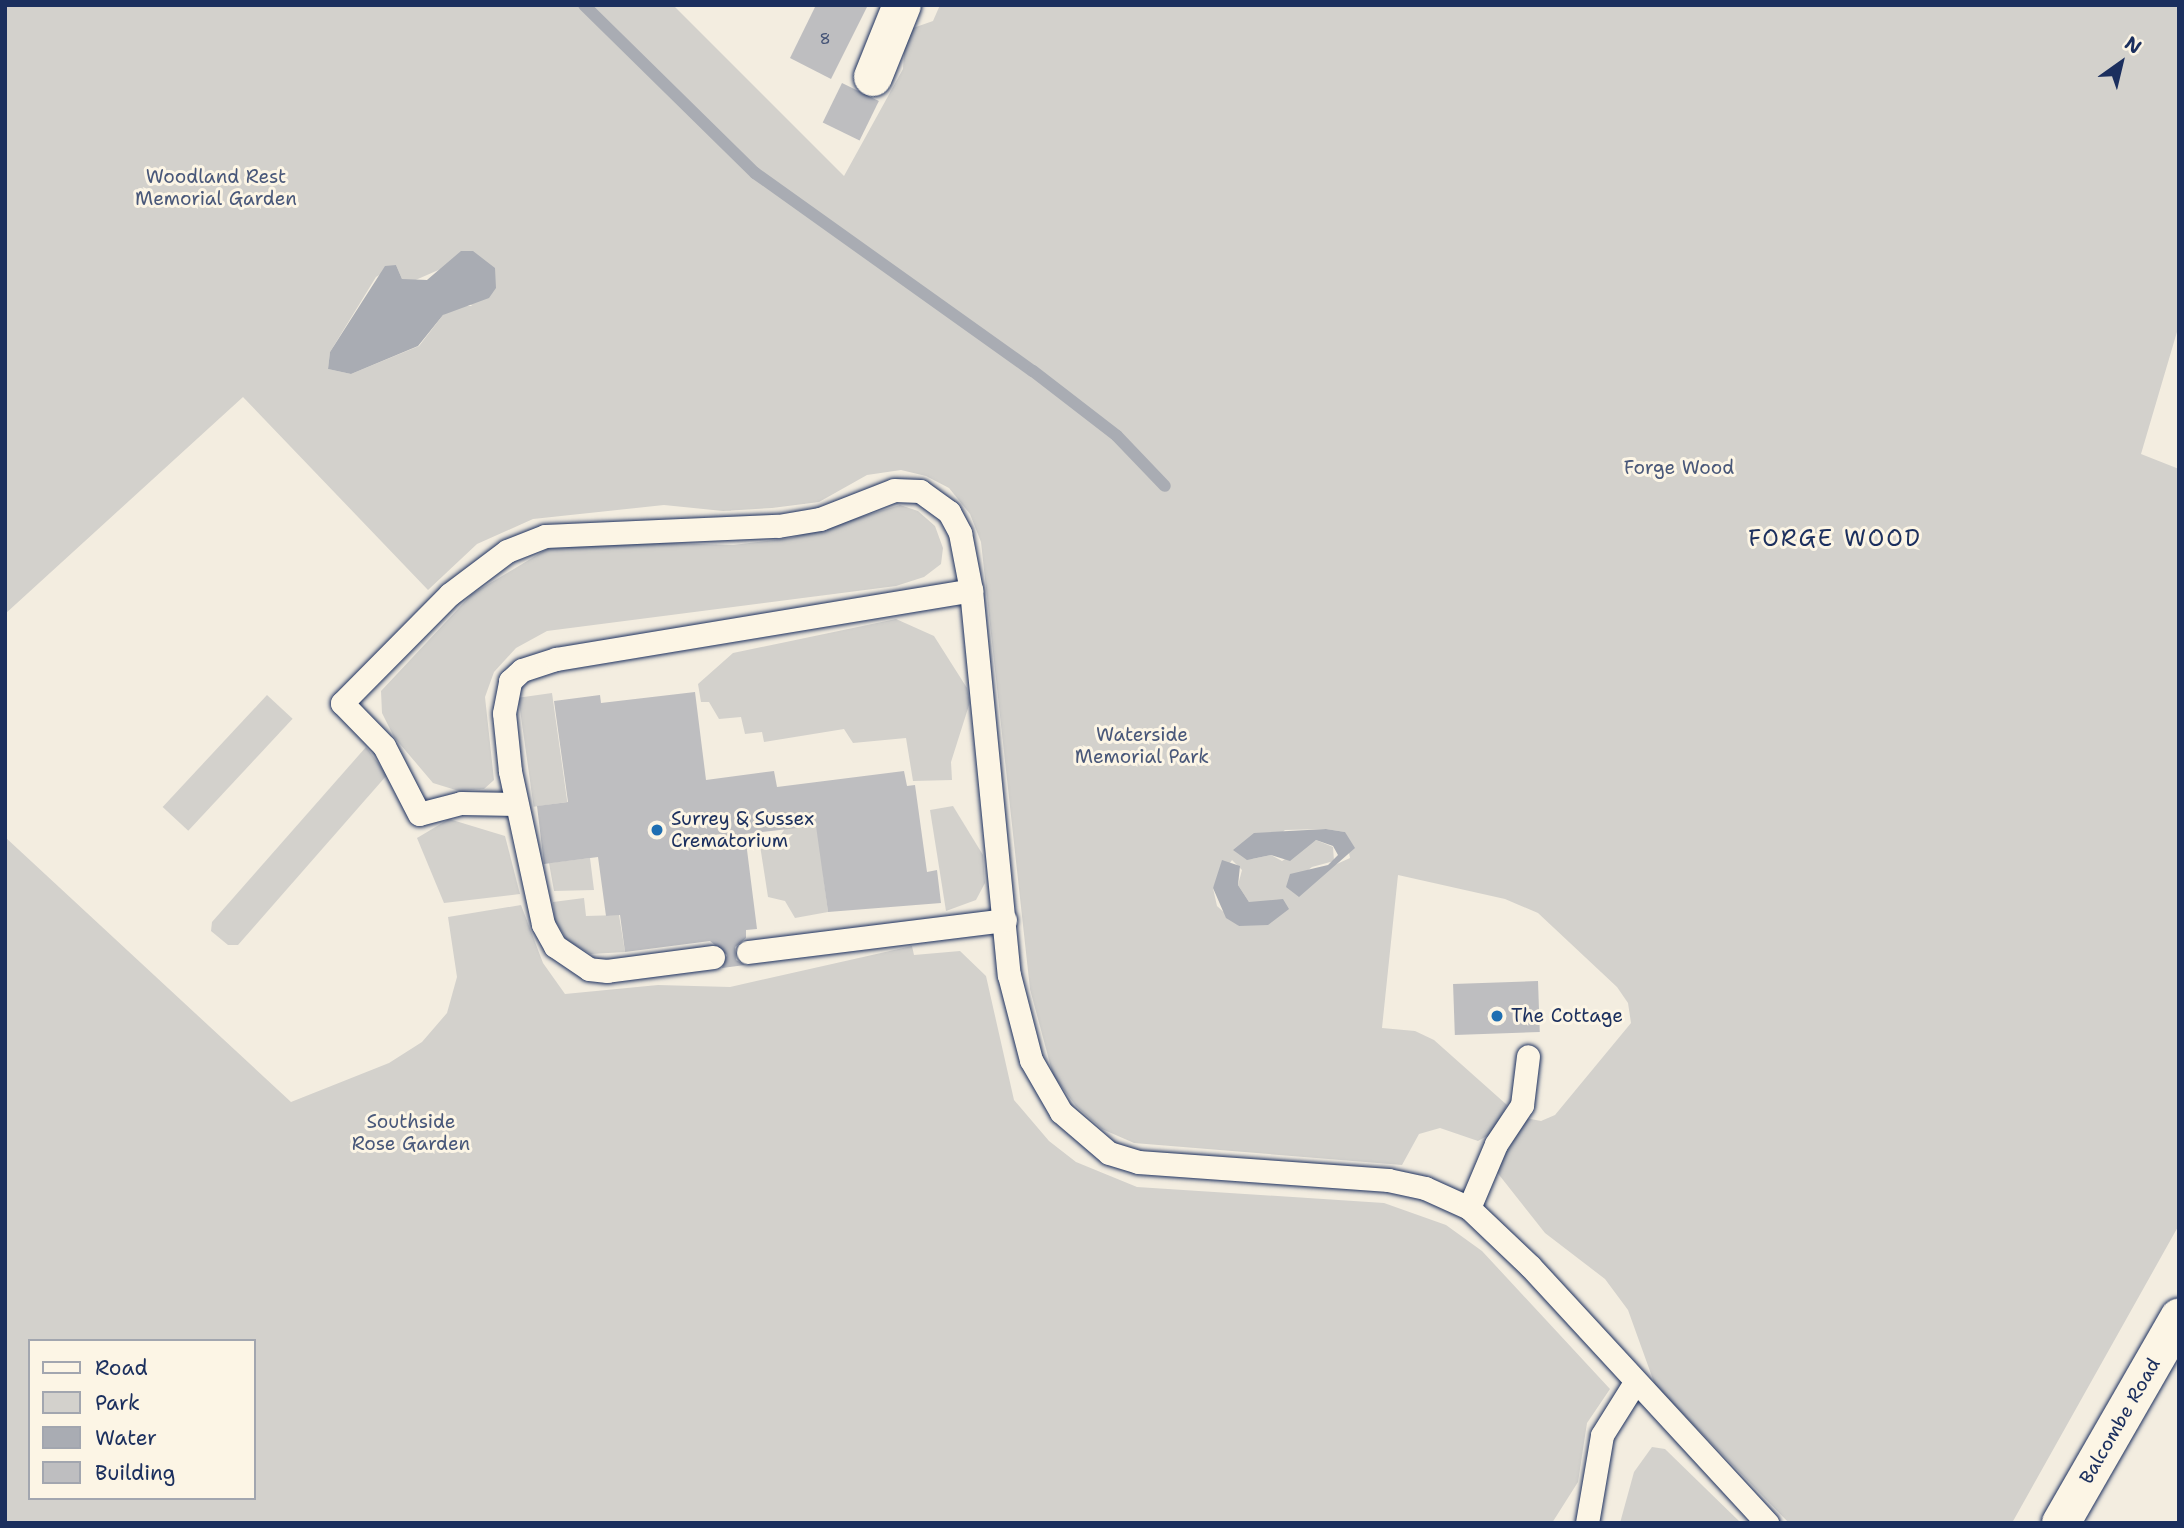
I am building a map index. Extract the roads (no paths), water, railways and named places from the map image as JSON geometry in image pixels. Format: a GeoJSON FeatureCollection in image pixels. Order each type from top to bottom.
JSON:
{"type":"FeatureCollection","features":[{"type":"Feature","properties":{"kind":"main road"},"geometry":{"type":"LineString","coordinates":[[873,77],[902,5]]}},
{"type":"Feature","properties":{"kind":"main road","name":"Balcombe Road"},"geometry":{"type":"LineString","coordinates":[[2061,1523],[2179,1318]]}},
{"type":"Feature","properties":{"kind":"lane"},"geometry":{"type":"LineString","coordinates":[[516,804],[461,803],[419,814],[384,746],[342,703],[450,594],[507,551],[545,536],[778,526],[820,519],[894,490],[920,491],[949,512],[960,533],[971,590],[1009,975],[1031,1060],[1061,1112],[1109,1153],[1190,1170],[1388,1181],[1424,1188],[1469,1208],[1530,1266],[1634,1384],[1767,1523]]}},
{"type":"Feature","properties":{"kind":"lane"},"geometry":{"type":"LineString","coordinates":[[713,957],[607,971],[569,959],[543,924],[516,804],[504,704],[510,681],[522,670],[556,659],[971,590]]}},
{"type":"Feature","properties":{"kind":"lane"},"geometry":{"type":"LineString","coordinates":[[748,952],[1005,920]]}},
{"type":"Feature","properties":{"kind":"lane"},"geometry":{"type":"LineString","coordinates":[[1469,1208],[1496,1144],[1522,1105],[1528,1056]]}},
{"type":"Feature","properties":{"kind":"lane"},"geometry":{"type":"LineString","coordinates":[[1587,1523],[1602,1435],[1634,1384]]}},
{"type":"Feature","properties":{"kind":"water"},"geometry":{"type":"Polygon","coordinates":[[[461,251],[473,251],[495,268],[496,288],[489,298],[443,315],[418,346],[351,374],[328,369],[330,352],[385,266],[396,265],[402,279],[427,280],[461,251]]]}},
{"type":"Feature","properties":{"kind":"water"},"geometry":{"type":"Polygon","coordinates":[[[1326,829],[1345,832],[1355,848],[1299,897],[1286,887],[1290,874],[1328,865],[1338,855],[1333,846],[1316,840],[1290,861],[1271,855],[1247,860],[1233,850],[1254,833],[1326,829]]]}},
{"type":"Feature","properties":{"kind":"water"},"geometry":{"type":"Polygon","coordinates":[[[1222,860],[1240,866],[1238,885],[1249,902],[1283,899],[1289,909],[1268,925],[1239,926],[1226,918],[1213,888],[1222,860]]]}},
{"type":"Feature","properties":{"kind":"waterway"},"geometry":{"type":"LineString","coordinates":[[584,5],[755,173],[1033,371],[1117,436],[1165,486]]}},
{"type":"Feature","properties":{"kind":"place","name":"Surrey & Sussex Crematorium"},"geometry":{"type":"Point","coordinates":[657,830]}},
{"type":"Feature","properties":{"kind":"place","name":"The Cottage"},"geometry":{"type":"Point","coordinates":[1497,1016]}},
{"type":"Feature","properties":{"kind":"district","name":"FORGE WOOD"},"geometry":{"type":"Point","coordinates":[1835,538]}},
{"type":"Feature","properties":{"kind":"park label","name":"Woodland Rest Memorial Garden"},"geometry":{"type":"Point","coordinates":[216,188]}},
{"type":"Feature","properties":{"kind":"park label","name":"Forge Wood"},"geometry":{"type":"Point","coordinates":[1679,468]}},
{"type":"Feature","properties":{"kind":"park label","name":"Waterside Memorial Park"},"geometry":{"type":"Point","coordinates":[1142,746]}},
{"type":"Feature","properties":{"kind":"park label","name":"Southside Rose Garden"},"geometry":{"type":"Point","coordinates":[411,1133]}}]}
